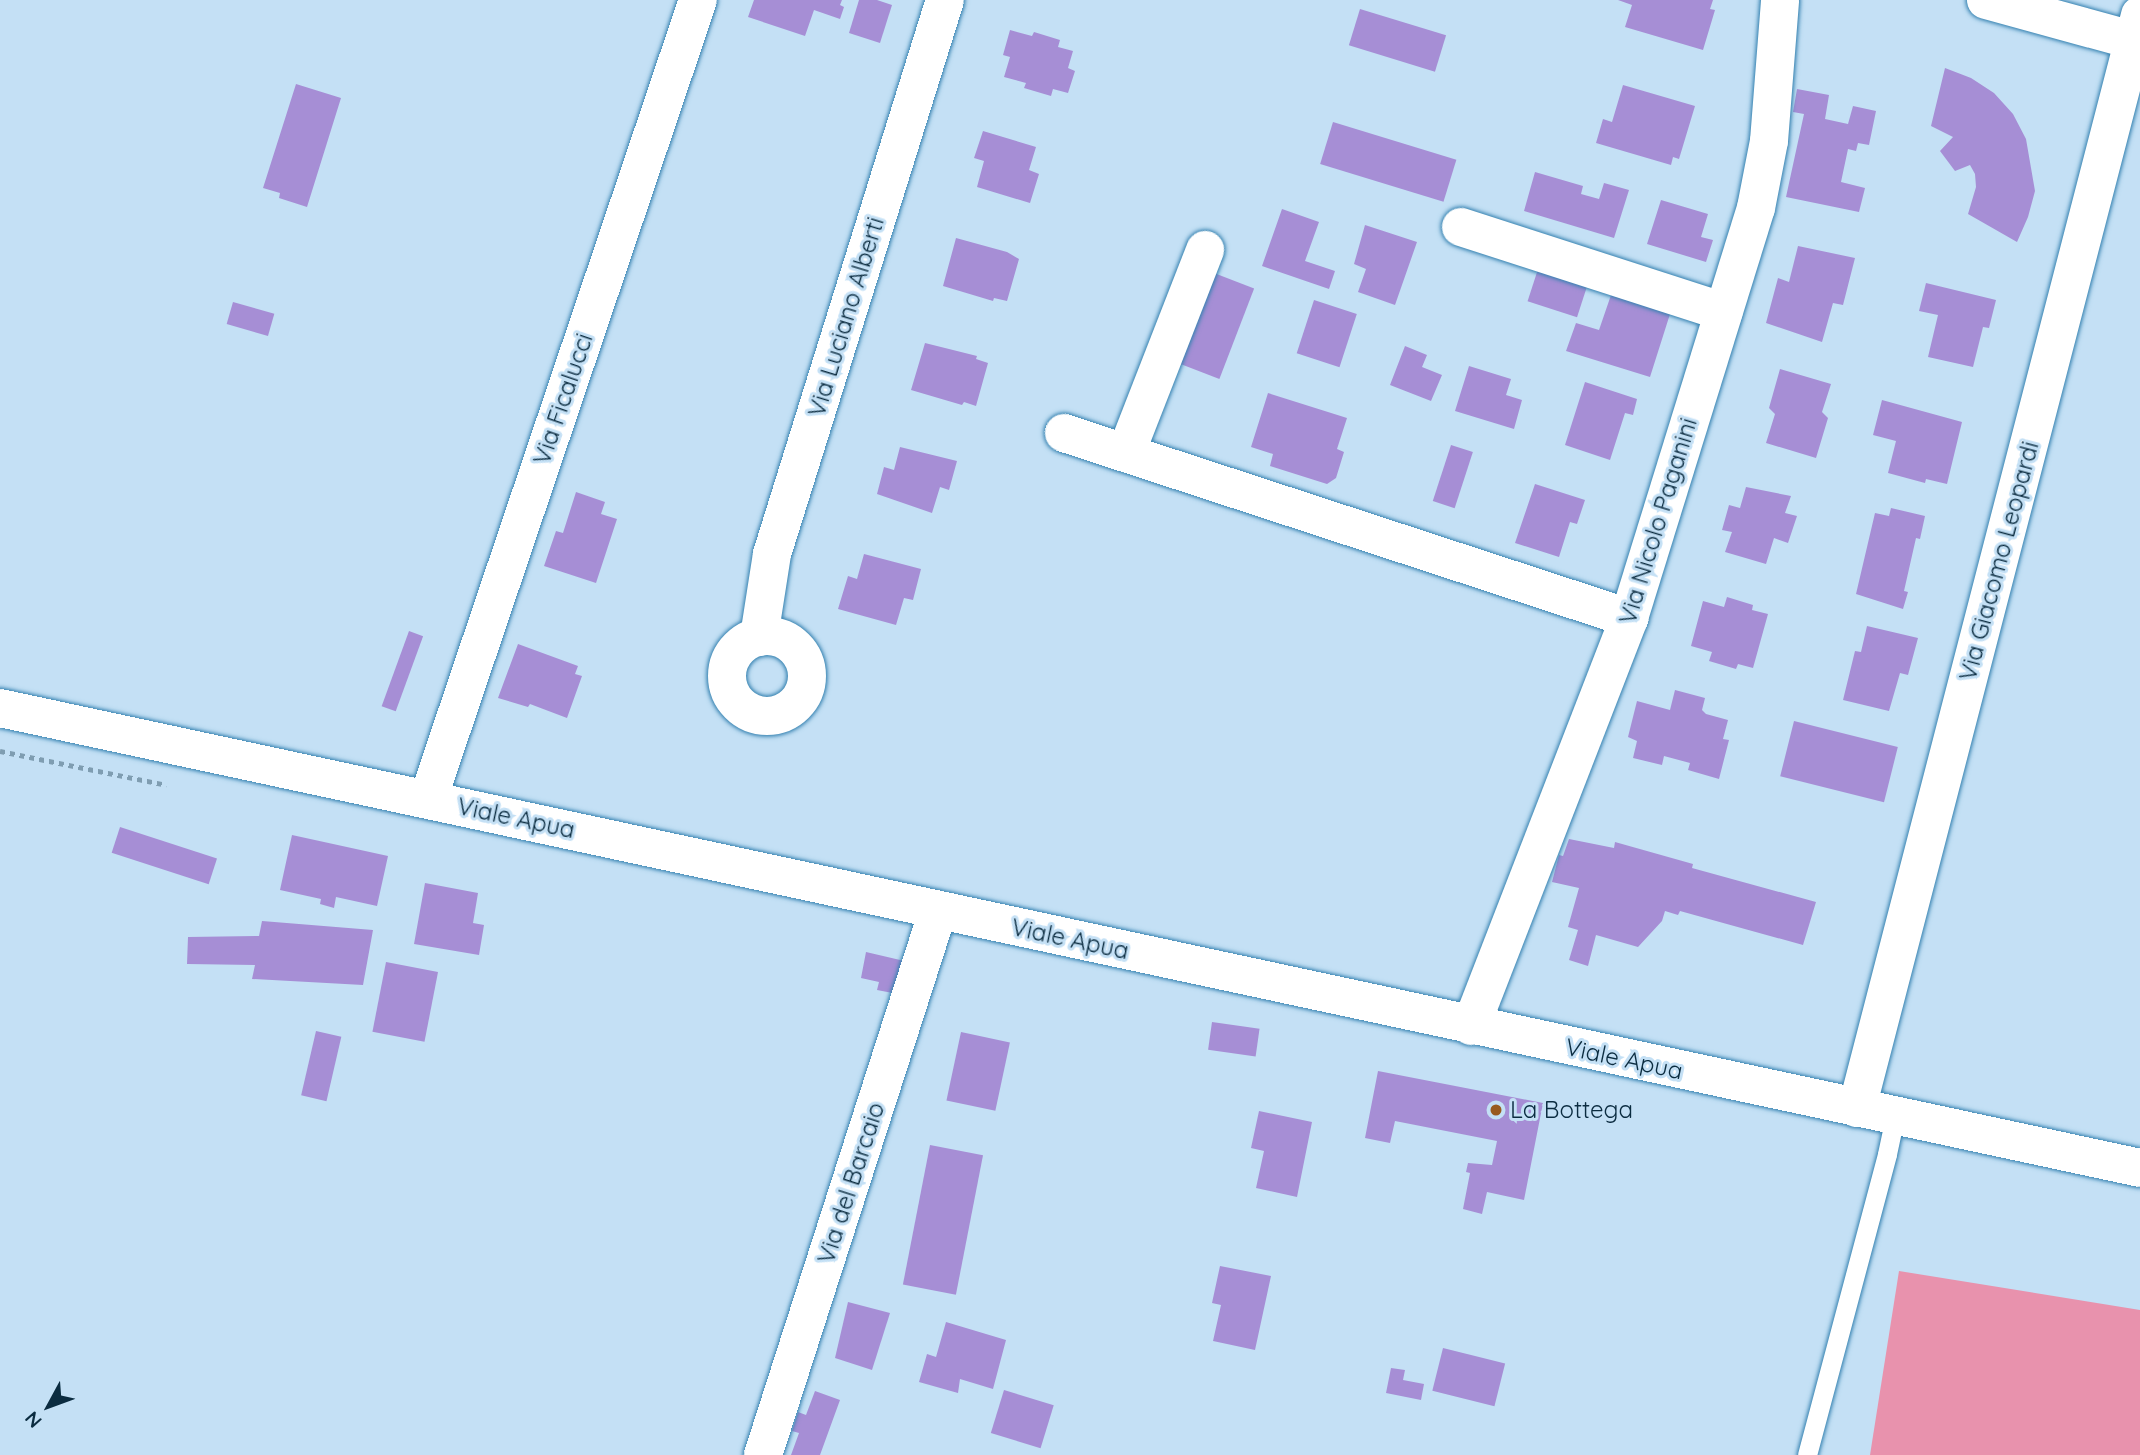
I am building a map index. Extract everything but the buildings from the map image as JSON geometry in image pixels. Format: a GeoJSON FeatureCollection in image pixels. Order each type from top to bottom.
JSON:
{"type":"FeatureCollection","features":[{"type":"Feature","properties":{"kind":"street","name":"Via Ficalucci"},"geometry":{"type":"LineString","coordinates":[[428,799],[698,0]]}},
{"type":"Feature","properties":{"kind":"street","name":"Via Luciano Alberti"},"geometry":{"type":"LineString","coordinates":[[759,637],[772,554],[945,0]]}},
{"type":"Feature","properties":{"kind":"street","name":"Via Nicolo Paganini"},"geometry":{"type":"LineString","coordinates":[[1471,1026],[1629,618],[1756,208],[1769,141],[1780,0]]}},
{"type":"Feature","properties":{"kind":"street"},"geometry":{"type":"LineString","coordinates":[[1986,0],[2138,32]]}},
{"type":"Feature","properties":{"kind":"street","name":"Via Giacomo Leopardi"},"geometry":{"type":"LineString","coordinates":[[1857,1108],[2138,32]]}},
{"type":"Feature","properties":{"kind":"street"},"geometry":{"type":"LineString","coordinates":[[1461,227],[1724,312]]}},
{"type":"Feature","properties":{"kind":"street"},"geometry":{"type":"LineString","coordinates":[[1126,453],[1205,250]]}},
{"type":"Feature","properties":{"kind":"street"},"geometry":{"type":"LineString","coordinates":[[1064,433],[1629,618]]}},
{"type":"Feature","properties":{"kind":"street","name":"Viale Apua"},"geometry":{"type":"LineString","coordinates":[[0,708],[2140,1168]]}},
{"type":"Feature","properties":{"kind":"street","name":"Via del Barcaio"},"geometry":{"type":"LineString","coordinates":[[763,1455],[938,911]]}},
{"type":"Feature","properties":{"kind":"lane"},"geometry":{"type":"LineString","coordinates":[[1807,1455],[1884,1167],[1895,1115]]}},
{"type":"Feature","properties":{"kind":"shaded area"},"geometry":{"type":"Polygon","coordinates":[[[1899,1271],[2140,1310],[2140,1455],[1870,1455],[1899,1271]]]}},
{"type":"Feature","properties":{"kind":"place","name":"La Bottega"},"geometry":{"type":"Point","coordinates":[1496,1110]}}]}
